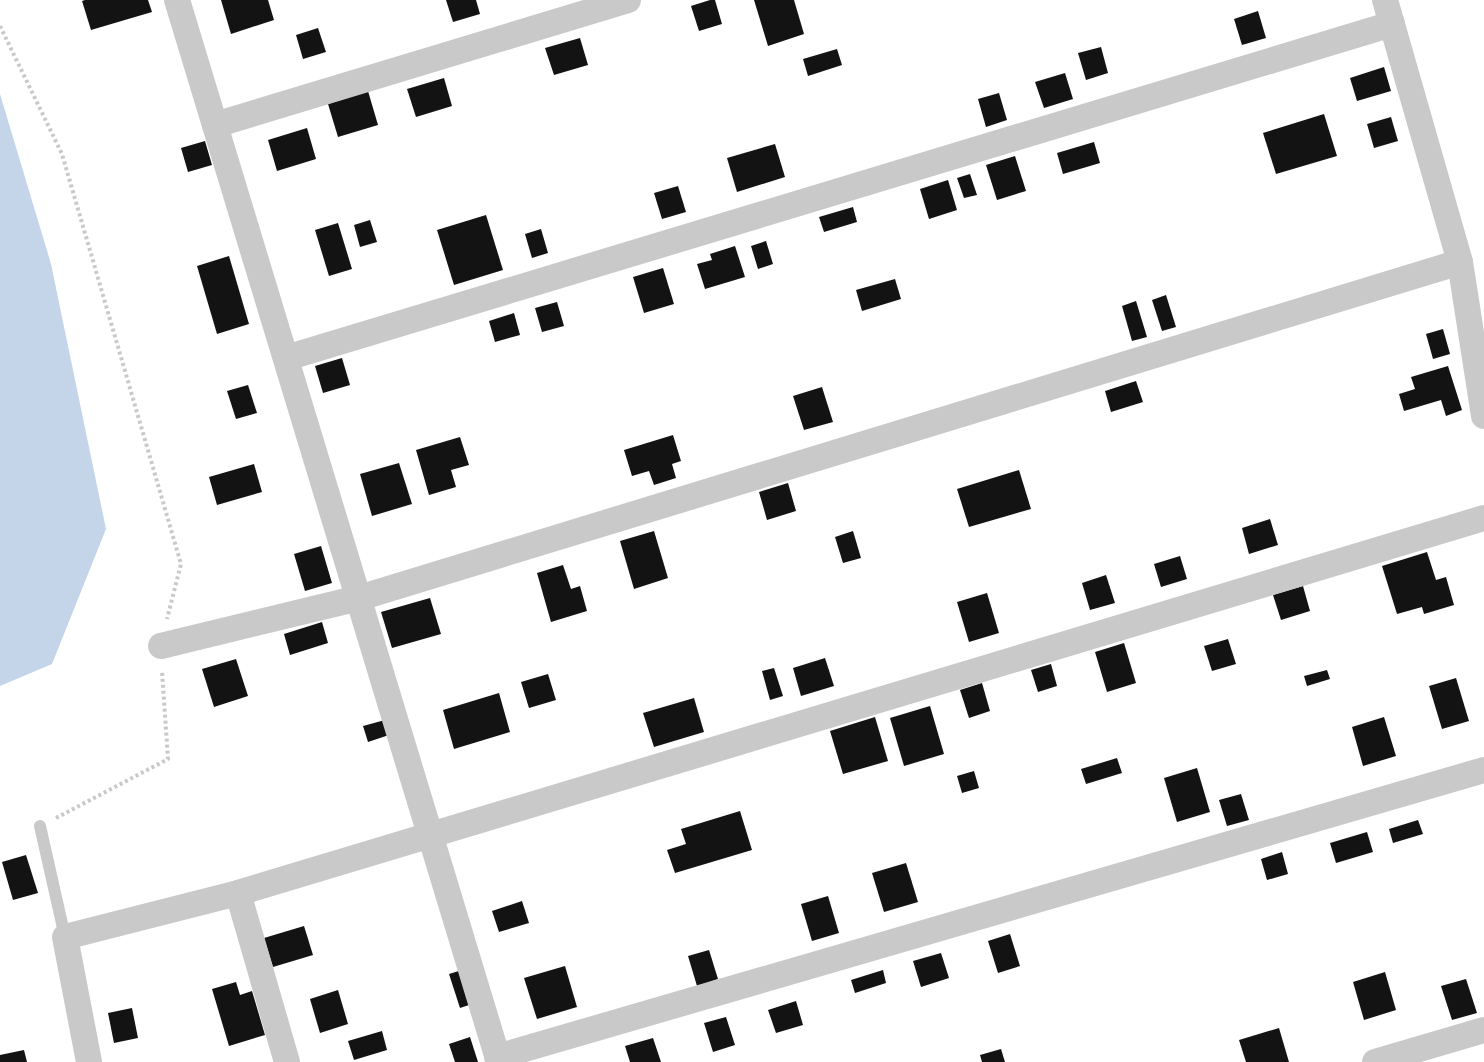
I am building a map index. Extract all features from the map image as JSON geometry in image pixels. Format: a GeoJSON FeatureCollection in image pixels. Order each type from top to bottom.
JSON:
{"type":"FeatureCollection","features":[{"type":"Feature","properties":{"kind":"street"},"geometry":{"type":"LineString","coordinates":[[177,0],[498,1060],[1484,770]]}},
{"type":"Feature","properties":{"kind":"street"},"geometry":{"type":"LineString","coordinates":[[215,125],[628,0]]}},
{"type":"Feature","properties":{"kind":"street"},"geometry":{"type":"LineString","coordinates":[[1385,0],[1460,262],[1484,416]]}},
{"type":"Feature","properties":{"kind":"street"},"geometry":{"type":"LineString","coordinates":[[286,358],[1392,24]]}},
{"type":"Feature","properties":{"kind":"street"},"geometry":{"type":"LineString","coordinates":[[161,646],[359,598],[1460,262]]}},
{"type":"Feature","properties":{"kind":"street"},"geometry":{"type":"LineString","coordinates":[[89,1062],[66,937],[238,893],[1484,518]]}},
{"type":"Feature","properties":{"kind":"street"},"geometry":{"type":"LineString","coordinates":[[238,893],[287,1062]]}},
{"type":"Feature","properties":{"kind":"street"},"geometry":{"type":"LineString","coordinates":[[1375,1062],[1484,1030]]}},
{"type":"Feature","properties":{"kind":"lane"},"geometry":{"type":"LineString","coordinates":[[40,826],[66,937]]}},
{"type":"Feature","properties":{"kind":"path"},"geometry":{"type":"LineString","coordinates":[[0,26],[62,154],[181,564],[161,646],[168,759],[40,826]]}},
{"type":"Feature","properties":{"kind":"water"},"geometry":{"type":"Polygon","coordinates":[[[0,94],[51,264],[106,529],[52,664],[0,686],[0,94]]]}},
{"type":"Feature","properties":{"kind":"building"},"geometry":{"type":"Polygon","coordinates":[[[148,0],[152,12],[91,30],[82,1],[148,0]]]}},
{"type":"Feature","properties":{"kind":"building"},"geometry":{"type":"Polygon","coordinates":[[[221,0],[268,0],[274,20],[231,34],[221,0]]]}},
{"type":"Feature","properties":{"kind":"building"},"geometry":{"type":"Polygon","coordinates":[[[446,0],[476,0],[480,14],[453,22],[446,0]]]}},
{"type":"Feature","properties":{"kind":"building"},"geometry":{"type":"Polygon","coordinates":[[[715,0],[722,24],[699,31],[691,6],[715,0]]]}},
{"type":"Feature","properties":{"kind":"building"},"geometry":{"type":"Polygon","coordinates":[[[754,0],[794,0],[804,34],[768,46],[754,0]]]}},
{"type":"Feature","properties":{"kind":"building"},"geometry":{"type":"Polygon","coordinates":[[[1258,11],[1266,38],[1242,45],[1234,19],[1258,11]]]}},
{"type":"Feature","properties":{"kind":"building"},"geometry":{"type":"Polygon","coordinates":[[[318,28],[326,52],[303,59],[296,35],[318,28]]]}},
{"type":"Feature","properties":{"kind":"building"},"geometry":{"type":"Polygon","coordinates":[[[580,38],[588,65],[554,75],[545,48],[580,38]]]}},
{"type":"Feature","properties":{"kind":"building"},"geometry":{"type":"Polygon","coordinates":[[[1101,47],[1108,73],[1086,80],[1078,53],[1101,47]]]}},
{"type":"Feature","properties":{"kind":"building"},"geometry":{"type":"Polygon","coordinates":[[[837,49],[842,65],[808,76],[803,59],[837,49]]]}},
{"type":"Feature","properties":{"kind":"building"},"geometry":{"type":"Polygon","coordinates":[[[1384,67],[1391,91],[1357,101],[1350,78],[1384,67]]]}},
{"type":"Feature","properties":{"kind":"building"},"geometry":{"type":"Polygon","coordinates":[[[1065,73],[1073,99],[1044,108],[1035,82],[1065,73]]]}},
{"type":"Feature","properties":{"kind":"building"},"geometry":{"type":"Polygon","coordinates":[[[444,78],[452,106],[416,117],[407,89],[444,78]]]}},
{"type":"Feature","properties":{"kind":"building"},"geometry":{"type":"Polygon","coordinates":[[[368,91],[378,125],[338,137],[328,104],[368,91]]]}},
{"type":"Feature","properties":{"kind":"building"},"geometry":{"type":"Polygon","coordinates":[[[999,93],[1007,120],[986,127],[978,99],[999,93]]]}},
{"type":"Feature","properties":{"kind":"building"},"geometry":{"type":"Polygon","coordinates":[[[1324,114],[1337,156],[1276,174],[1263,133],[1324,114]]]}},
{"type":"Feature","properties":{"kind":"building"},"geometry":{"type":"Polygon","coordinates":[[[1391,117],[1398,141],[1374,148],[1367,124],[1391,117]]]}},
{"type":"Feature","properties":{"kind":"building"},"geometry":{"type":"Polygon","coordinates":[[[307,128],[316,159],[277,171],[268,140],[307,128]]]}},
{"type":"Feature","properties":{"kind":"building"},"geometry":{"type":"Polygon","coordinates":[[[205,141],[212,165],[188,172],[181,148],[205,141]]]}},
{"type":"Feature","properties":{"kind":"building"},"geometry":{"type":"Polygon","coordinates":[[[1094,142],[1100,163],[1063,174],[1057,153],[1094,142]]]}},
{"type":"Feature","properties":{"kind":"building"},"geometry":{"type":"Polygon","coordinates":[[[775,144],[785,177],[737,192],[727,158],[775,144]]]}},
{"type":"Feature","properties":{"kind":"building"},"geometry":{"type":"Polygon","coordinates":[[[1015,156],[1026,191],[997,200],[986,165],[1015,156]]]}},
{"type":"Feature","properties":{"kind":"building"},"geometry":{"type":"Polygon","coordinates":[[[970,174],[977,195],[964,198],[957,178],[970,174]]]}},
{"type":"Feature","properties":{"kind":"building"},"geometry":{"type":"Polygon","coordinates":[[[948,180],[957,210],[929,219],[920,189],[948,180]]]}},
{"type":"Feature","properties":{"kind":"building"},"geometry":{"type":"Polygon","coordinates":[[[678,186],[686,212],[662,219],[654,193],[678,186]]]}},
{"type":"Feature","properties":{"kind":"building"},"geometry":{"type":"Polygon","coordinates":[[[853,207],[857,222],[824,232],[819,217],[853,207]]]}},
{"type":"Feature","properties":{"kind":"building"},"geometry":{"type":"Polygon","coordinates":[[[486,215],[503,270],[454,285],[437,230],[486,215]]]}},
{"type":"Feature","properties":{"kind":"building"},"geometry":{"type":"Polygon","coordinates":[[[370,220],[377,242],[360,247],[354,225],[370,220]]]}},
{"type":"Feature","properties":{"kind":"building"},"geometry":{"type":"Polygon","coordinates":[[[338,223],[352,269],[329,276],[315,230],[338,223]]]}},
{"type":"Feature","properties":{"kind":"building"},"geometry":{"type":"Polygon","coordinates":[[[541,229],[548,253],[532,258],[525,234],[541,229]]]}},
{"type":"Feature","properties":{"kind":"building"},"geometry":{"type":"Polygon","coordinates":[[[766,241],[773,264],[758,269],[751,246],[766,241]]]}},
{"type":"Feature","properties":{"kind":"building"},"geometry":{"type":"Polygon","coordinates":[[[735,246],[745,277],[705,289],[697,264],[712,260],[710,254],[735,246]]]}},
{"type":"Feature","properties":{"kind":"building"},"geometry":{"type":"Polygon","coordinates":[[[229,256],[249,324],[217,334],[197,266],[229,256]]]}},
{"type":"Feature","properties":{"kind":"building"},"geometry":{"type":"Polygon","coordinates":[[[663,268],[674,304],[644,313],[633,277],[663,268]]]}},
{"type":"Feature","properties":{"kind":"building"},"geometry":{"type":"Polygon","coordinates":[[[895,279],[901,299],[862,311],[856,290],[895,279]]]}},
{"type":"Feature","properties":{"kind":"building"},"geometry":{"type":"Polygon","coordinates":[[[1166,295],[1176,327],[1162,331],[1152,300],[1166,295]]]}},
{"type":"Feature","properties":{"kind":"building"},"geometry":{"type":"Polygon","coordinates":[[[1136,301],[1147,337],[1132,341],[1122,306],[1136,301]]]}},
{"type":"Feature","properties":{"kind":"building"},"geometry":{"type":"Polygon","coordinates":[[[557,302],[564,326],[542,332],[535,308],[557,302]]]}},
{"type":"Feature","properties":{"kind":"building"},"geometry":{"type":"Polygon","coordinates":[[[514,313],[520,335],[495,342],[489,321],[514,313]]]}},
{"type":"Feature","properties":{"kind":"building"},"geometry":{"type":"Polygon","coordinates":[[[1443,329],[1450,354],[1433,359],[1426,334],[1443,329]]]}},
{"type":"Feature","properties":{"kind":"building"},"geometry":{"type":"Polygon","coordinates":[[[342,358],[350,385],[323,393],[315,366],[342,358]]]}},
{"type":"Feature","properties":{"kind":"building"},"geometry":{"type":"Polygon","coordinates":[[[1448,366],[1462,410],[1446,416],[1441,400],[1404,411],[1399,394],[1415,389],[1411,377],[1448,366]]]}},
{"type":"Feature","properties":{"kind":"building"},"geometry":{"type":"Polygon","coordinates":[[[1136,381],[1143,402],[1111,412],[1105,391],[1136,381]]]}},
{"type":"Feature","properties":{"kind":"building"},"geometry":{"type":"Polygon","coordinates":[[[248,385],[257,413],[236,419],[227,391],[248,385]]]}},
{"type":"Feature","properties":{"kind":"building"},"geometry":{"type":"Polygon","coordinates":[[[822,387],[833,422],[804,430],[793,396],[822,387]]]}},
{"type":"Feature","properties":{"kind":"building"},"geometry":{"type":"Polygon","coordinates":[[[673,435],[681,461],[672,464],[676,478],[654,485],[649,471],[632,476],[624,450],[673,435]]]}},
{"type":"Feature","properties":{"kind":"building"},"geometry":{"type":"Polygon","coordinates":[[[460,437],[469,465],[451,470],[456,487],[429,495],[416,450],[460,437]]]}},
{"type":"Feature","properties":{"kind":"building"},"geometry":{"type":"Polygon","coordinates":[[[399,463],[412,504],[372,516],[360,474],[399,463]]]}},
{"type":"Feature","properties":{"kind":"building"},"geometry":{"type":"Polygon","coordinates":[[[254,464],[262,492],[217,505],[209,477],[254,464]]]}},
{"type":"Feature","properties":{"kind":"building"},"geometry":{"type":"Polygon","coordinates":[[[1019,470],[1031,509],[969,527],[957,489],[1019,470]]]}},
{"type":"Feature","properties":{"kind":"building"},"geometry":{"type":"Polygon","coordinates":[[[788,483],[796,511],[767,520],[759,492],[788,483]]]}},
{"type":"Feature","properties":{"kind":"building"},"geometry":{"type":"Polygon","coordinates":[[[1270,519],[1278,545],[1249,554],[1242,528],[1270,519]]]}},
{"type":"Feature","properties":{"kind":"building"},"geometry":{"type":"Polygon","coordinates":[[[654,531],[668,578],[634,589],[620,541],[654,531]]]}},
{"type":"Feature","properties":{"kind":"building"},"geometry":{"type":"Polygon","coordinates":[[[853,531],[861,558],[843,563],[835,537],[853,531]]]}},
{"type":"Feature","properties":{"kind":"building"},"geometry":{"type":"Polygon","coordinates":[[[321,546],[332,583],[305,591],[294,554],[321,546]]]}},
{"type":"Feature","properties":{"kind":"building"},"geometry":{"type":"Polygon","coordinates":[[[1427,552],[1436,580],[1446,577],[1454,605],[1424,614],[1422,607],[1397,614],[1382,566],[1427,552]]]}},
{"type":"Feature","properties":{"kind":"building"},"geometry":{"type":"Polygon","coordinates":[[[1180,556],[1187,579],[1161,587],[1154,564],[1180,556]]]}},
{"type":"Feature","properties":{"kind":"building"},"geometry":{"type":"Polygon","coordinates":[[[563,565],[571,589],[580,586],[587,611],[551,622],[537,573],[563,565]]]}},
{"type":"Feature","properties":{"kind":"building"},"geometry":{"type":"Polygon","coordinates":[[[1106,575],[1115,603],[1090,610],[1082,583],[1106,575]]]}},
{"type":"Feature","properties":{"kind":"building"},"geometry":{"type":"Polygon","coordinates":[[[1303,586],[1310,611],[1281,620],[1273,595],[1303,586]]]}},
{"type":"Feature","properties":{"kind":"building"},"geometry":{"type":"Polygon","coordinates":[[[987,593],[999,633],[969,642],[957,602],[987,593]]]}},
{"type":"Feature","properties":{"kind":"building"},"geometry":{"type":"Polygon","coordinates":[[[430,598],[441,634],[392,648],[381,612],[430,598]]]}},
{"type":"Feature","properties":{"kind":"building"},"geometry":{"type":"Polygon","coordinates":[[[322,622],[328,643],[290,655],[284,634],[322,622]]]}},
{"type":"Feature","properties":{"kind":"building"},"geometry":{"type":"Polygon","coordinates":[[[1228,639],[1236,664],[1212,671],[1204,646],[1228,639]]]}},
{"type":"Feature","properties":{"kind":"building"},"geometry":{"type":"Polygon","coordinates":[[[1124,643],[1136,683],[1107,692],[1095,652],[1124,643]]]}},
{"type":"Feature","properties":{"kind":"building"},"geometry":{"type":"Polygon","coordinates":[[[825,658],[834,686],[801,696],[793,668],[825,658]]]}},
{"type":"Feature","properties":{"kind":"building"},"geometry":{"type":"Polygon","coordinates":[[[236,659],[248,696],[214,707],[202,669],[236,659]]]}},
{"type":"Feature","properties":{"kind":"building"},"geometry":{"type":"Polygon","coordinates":[[[1051,664],[1057,686],[1038,692],[1031,670],[1051,664]]]}},
{"type":"Feature","properties":{"kind":"building"},"geometry":{"type":"Polygon","coordinates":[[[774,668],[783,696],[770,700],[762,671],[774,668]]]}},
{"type":"Feature","properties":{"kind":"building"},"geometry":{"type":"Polygon","coordinates":[[[1327,670],[1330,679],[1307,686],[1304,676],[1327,670]]]}},
{"type":"Feature","properties":{"kind":"building"},"geometry":{"type":"Polygon","coordinates":[[[548,674],[556,700],[529,708],[521,682],[548,674]]]}},
{"type":"Feature","properties":{"kind":"building"},"geometry":{"type":"Polygon","coordinates":[[[1456,678],[1469,721],[1442,729],[1429,686],[1456,678]]]}},
{"type":"Feature","properties":{"kind":"building"},"geometry":{"type":"Polygon","coordinates":[[[982,683],[990,711],[969,718],[960,690],[982,683]]]}},
{"type":"Feature","properties":{"kind":"building"},"geometry":{"type":"Polygon","coordinates":[[[499,693],[510,732],[454,749],[443,710],[499,693]]]}},
{"type":"Feature","properties":{"kind":"building"},"geometry":{"type":"Polygon","coordinates":[[[694,698],[704,732],[654,747],[643,713],[694,698]]]}},
{"type":"Feature","properties":{"kind":"building"},"geometry":{"type":"Polygon","coordinates":[[[930,706],[944,754],[904,766],[890,718],[930,706]]]}},
{"type":"Feature","properties":{"kind":"building"},"geometry":{"type":"Polygon","coordinates":[[[875,717],[888,761],[843,774],[830,731],[875,717]]]}},
{"type":"Feature","properties":{"kind":"building"},"geometry":{"type":"Polygon","coordinates":[[[1384,717],[1396,756],[1363,766],[1352,727],[1384,717]]]}},
{"type":"Feature","properties":{"kind":"building"},"geometry":{"type":"Polygon","coordinates":[[[385,720],[389,735],[368,742],[363,726],[385,720]]]}},
{"type":"Feature","properties":{"kind":"building"},"geometry":{"type":"Polygon","coordinates":[[[1117,758],[1122,773],[1086,784],[1081,769],[1117,758]]]}},
{"type":"Feature","properties":{"kind":"building"},"geometry":{"type":"Polygon","coordinates":[[[1197,768],[1210,812],[1177,822],[1164,778],[1197,768]]]}},
{"type":"Feature","properties":{"kind":"building"},"geometry":{"type":"Polygon","coordinates":[[[974,771],[979,788],[962,793],[957,776],[974,771]]]}},
{"type":"Feature","properties":{"kind":"building"},"geometry":{"type":"Polygon","coordinates":[[[1241,794],[1249,820],[1227,826],[1219,800],[1241,794]]]}},
{"type":"Feature","properties":{"kind":"building"},"geometry":{"type":"Polygon","coordinates":[[[740,811],[752,850],[675,873],[667,850],[686,844],[681,829],[740,811]]]}},
{"type":"Feature","properties":{"kind":"building"},"geometry":{"type":"Polygon","coordinates":[[[1418,820],[1423,834],[1393,843],[1389,829],[1418,820]]]}},
{"type":"Feature","properties":{"kind":"building"},"geometry":{"type":"Polygon","coordinates":[[[1367,832],[1373,852],[1336,863],[1330,843],[1367,832]]]}},
{"type":"Feature","properties":{"kind":"building"},"geometry":{"type":"Polygon","coordinates":[[[1282,852],[1288,874],[1267,880],[1261,859],[1282,852]]]}},
{"type":"Feature","properties":{"kind":"building"},"geometry":{"type":"Polygon","coordinates":[[[26,855],[38,893],[13,900],[2,862],[26,855]]]}},
{"type":"Feature","properties":{"kind":"building"},"geometry":{"type":"Polygon","coordinates":[[[906,863],[918,902],[884,912],[872,873],[906,863]]]}},
{"type":"Feature","properties":{"kind":"building"},"geometry":{"type":"Polygon","coordinates":[[[828,896],[839,933],[812,941],[801,904],[828,896]]]}},
{"type":"Feature","properties":{"kind":"building"},"geometry":{"type":"Polygon","coordinates":[[[522,901],[529,923],[499,932],[492,911],[522,901]]]}},
{"type":"Feature","properties":{"kind":"building"},"geometry":{"type":"Polygon","coordinates":[[[304,926],[313,955],[273,967],[264,938],[304,926]]]}},
{"type":"Feature","properties":{"kind":"building"},"geometry":{"type":"Polygon","coordinates":[[[1010,934],[1020,966],[998,973],[988,941],[1010,934]]]}},
{"type":"Feature","properties":{"kind":"building"},"geometry":{"type":"Polygon","coordinates":[[[709,950],[718,979],[697,986],[688,956],[709,950]]]}},
{"type":"Feature","properties":{"kind":"building"},"geometry":{"type":"Polygon","coordinates":[[[941,953],[949,978],[921,987],[913,961],[941,953]]]}},
{"type":"Feature","properties":{"kind":"building"},"geometry":{"type":"Polygon","coordinates":[[[565,966],[577,1007],[537,1019],[524,978],[565,966]]]}},
{"type":"Feature","properties":{"kind":"building"},"geometry":{"type":"Polygon","coordinates":[[[462,970],[472,1004],[460,1008],[449,974],[462,970]]]}},
{"type":"Feature","properties":{"kind":"building"},"geometry":{"type":"Polygon","coordinates":[[[883,970],[886,983],[855,993],[851,980],[883,970]]]}},
{"type":"Feature","properties":{"kind":"building"},"geometry":{"type":"Polygon","coordinates":[[[1385,972],[1396,1010],[1364,1020],[1353,982],[1385,972]]]}},
{"type":"Feature","properties":{"kind":"building"},"geometry":{"type":"Polygon","coordinates":[[[1466,979],[1477,1013],[1452,1020],[1441,986],[1466,979]]]}},
{"type":"Feature","properties":{"kind":"building"},"geometry":{"type":"Polygon","coordinates":[[[236,982],[240,995],[252,991],[265,1035],[229,1046],[212,989],[236,982]]]}},
{"type":"Feature","properties":{"kind":"building"},"geometry":{"type":"Polygon","coordinates":[[[338,990],[348,1024],[320,1033],[310,999],[338,990]]]}},
{"type":"Feature","properties":{"kind":"building"},"geometry":{"type":"Polygon","coordinates":[[[796,1001],[803,1025],[776,1033],[768,1010],[796,1001]]]}},
{"type":"Feature","properties":{"kind":"building"},"geometry":{"type":"Polygon","coordinates":[[[132,1008],[138,1038],[114,1043],[108,1013],[132,1008]]]}},
{"type":"Feature","properties":{"kind":"building"},"geometry":{"type":"Polygon","coordinates":[[[726,1017],[735,1045],[713,1052],[704,1023],[726,1017]]]}},
{"type":"Feature","properties":{"kind":"building"},"geometry":{"type":"Polygon","coordinates":[[[1279,1028],[1289,1062],[1246,1062],[1239,1040],[1279,1028]]]}},
{"type":"Feature","properties":{"kind":"building"},"geometry":{"type":"Polygon","coordinates":[[[382,1031],[387,1050],[354,1060],[348,1041],[382,1031]]]}},
{"type":"Feature","properties":{"kind":"building"},"geometry":{"type":"Polygon","coordinates":[[[470,1037],[478,1062],[455,1062],[449,1044],[470,1037]]]}},
{"type":"Feature","properties":{"kind":"building"},"geometry":{"type":"Polygon","coordinates":[[[653,1038],[661,1062],[630,1062],[625,1046],[653,1038]]]}},
{"type":"Feature","properties":{"kind":"building"},"geometry":{"type":"Polygon","coordinates":[[[1001,1049],[1005,1062],[982,1062],[980,1055],[1001,1049]]]}},
{"type":"Feature","properties":{"kind":"building"},"geometry":{"type":"Polygon","coordinates":[[[24,1050],[27,1062],[0,1062],[0,1055],[24,1050]]]}}]}
